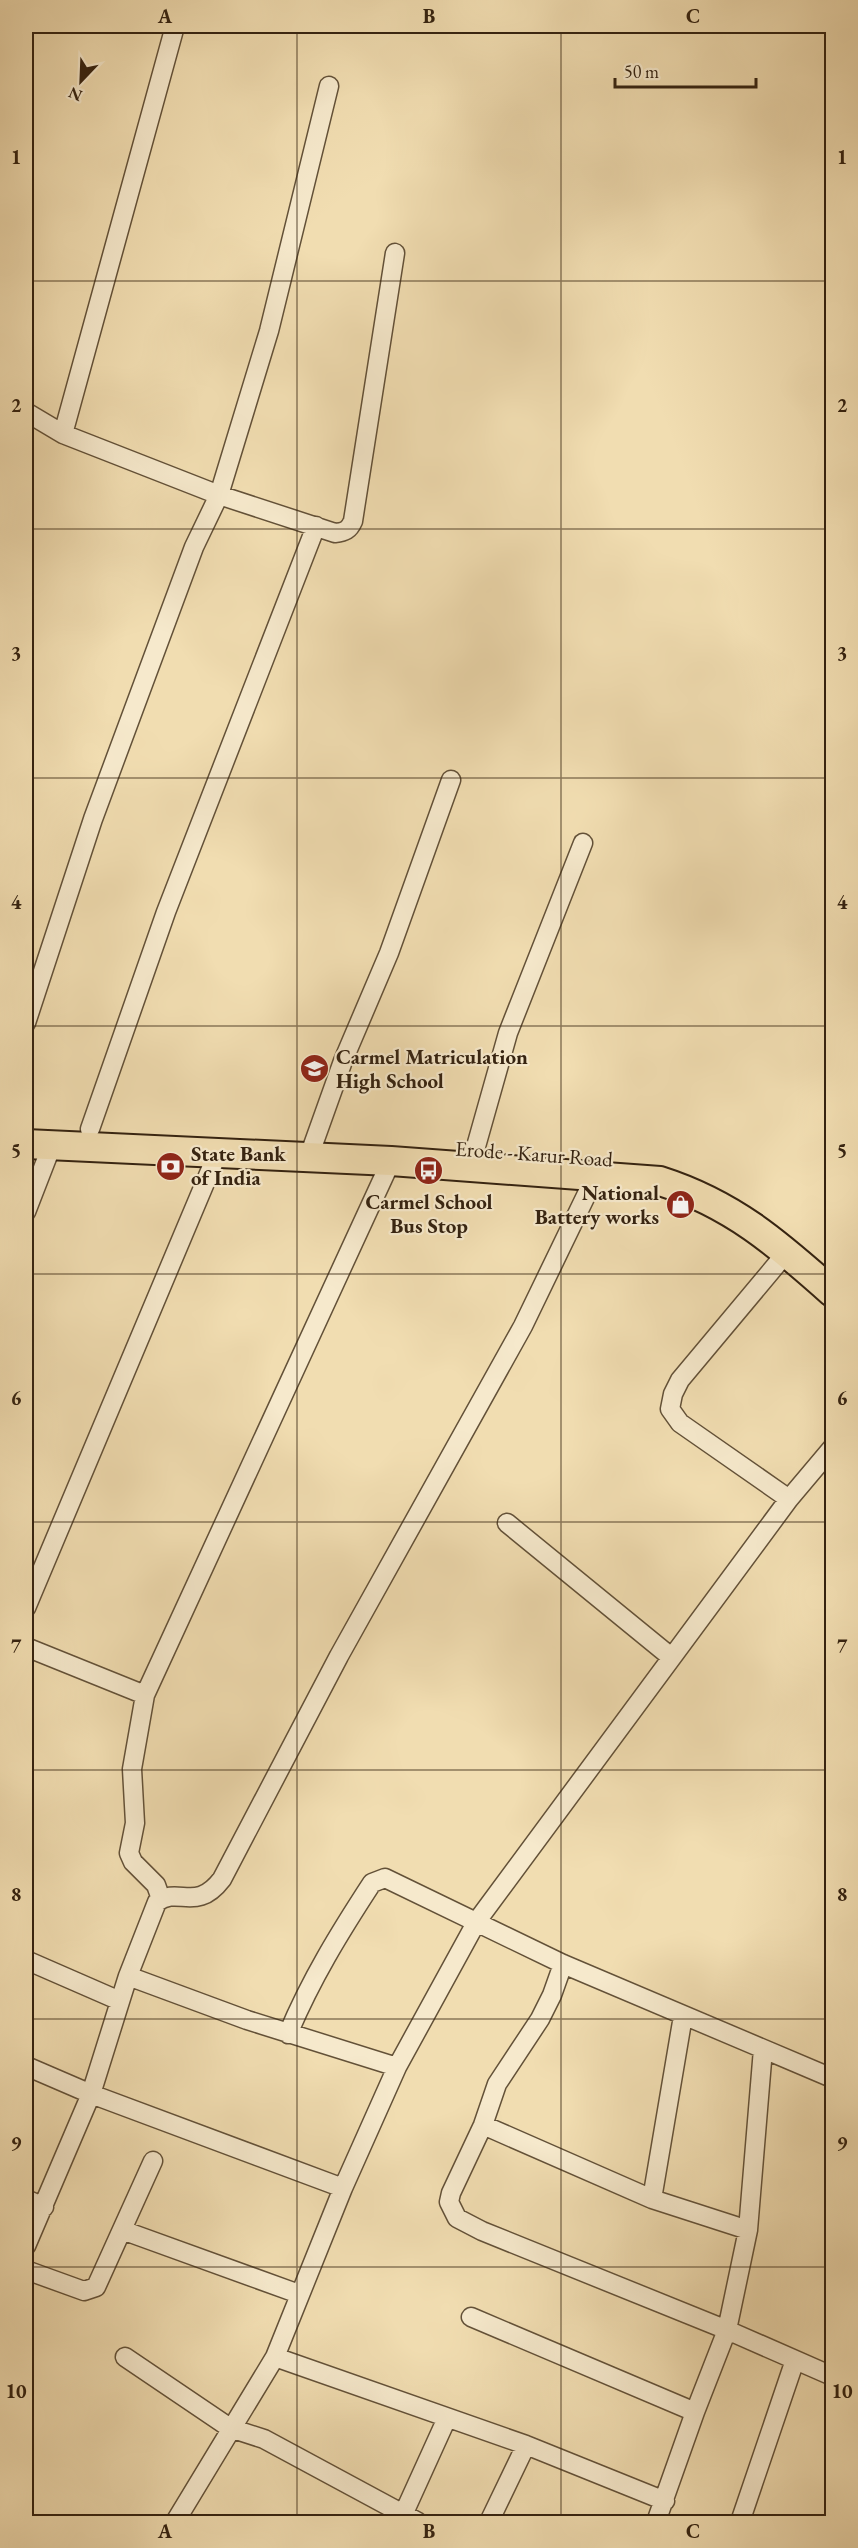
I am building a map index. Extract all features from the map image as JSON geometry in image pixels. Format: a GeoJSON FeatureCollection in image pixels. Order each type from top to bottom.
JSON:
{"type":"FeatureCollection","features":[{"type":"Feature","properties":{"kind":"main road","name":"Erode - Karur Road"},"geometry":{"type":"LineString","coordinates":[[26,1126],[218,1134],[391,1161],[660,1180],[694,1191],[733,1212],[787,1252],[832,1292]]}},
{"type":"Feature","properties":{"kind":"main road","name":"Erode - Karur Road"},"geometry":{"type":"LineString","coordinates":[[38,1145],[218,1152],[311,1150],[390,1143],[596,1157],[658,1165],[701,1176],[752,1202],[832,1267]]}},
{"type":"Feature","properties":{"kind":"street"},"geometry":{"type":"LineString","coordinates":[[63,434],[175,26]]}},
{"type":"Feature","properties":{"kind":"street"},"geometry":{"type":"LineString","coordinates":[[26,1023],[93,819],[194,547],[219,495],[269,331],[329,86]]}},
{"type":"Feature","properties":{"kind":"street"},"geometry":{"type":"LineString","coordinates":[[26,412],[63,434],[219,495],[316,526],[343,532],[350,528],[353,521],[395,253]]}},
{"type":"Feature","properties":{"kind":"street"},"geometry":{"type":"LineString","coordinates":[[90,1129],[166,912],[316,526]]}},
{"type":"Feature","properties":{"kind":"street"},"geometry":{"type":"LineString","coordinates":[[311,1150],[342,1061],[389,953],[452,780]]}},
{"type":"Feature","properties":{"kind":"street"},"geometry":{"type":"LineString","coordinates":[[475,1150],[508,1033],[583,843]]}},
{"type":"Feature","properties":{"kind":"street"},"geometry":{"type":"LineString","coordinates":[[26,1212],[38,1145]]}},
{"type":"Feature","properties":{"kind":"street"},"geometry":{"type":"LineString","coordinates":[[26,1608],[218,1152]]}},
{"type":"Feature","properties":{"kind":"street"},"geometry":{"type":"LineString","coordinates":[[161,1899],[156,1885],[133,1862],[129,1853],[135,1822],[132,1769],[145,1695],[391,1161]]}},
{"type":"Feature","properties":{"kind":"street"},"geometry":{"type":"LineString","coordinates":[[26,2246],[91,2094],[128,1976],[157,1902],[161,1899],[202,1897],[214,1890],[222,1879],[339,1656],[523,1326],[596,1175]]}},
{"type":"Feature","properties":{"kind":"street"},"geometry":{"type":"LineString","coordinates":[[787,1252],[680,1380],[673,1394],[670,1409],[680,1423],[789,1499]]}},
{"type":"Feature","properties":{"kind":"street"},"geometry":{"type":"LineString","coordinates":[[175,2523],[230,2428],[261,2385],[275,2357],[343,2188],[397,2067],[477,1921],[789,1499],[832,1448]]}},
{"type":"Feature","properties":{"kind":"street"},"geometry":{"type":"LineString","coordinates":[[507,1523],[671,1657]]}},
{"type":"Feature","properties":{"kind":"street"},"geometry":{"type":"LineString","coordinates":[[26,1647],[145,1695]]}},
{"type":"Feature","properties":{"kind":"street"},"geometry":{"type":"LineString","coordinates":[[288,2034],[306,1990],[326,1953],[376,1880],[390,1879],[563,1964],[832,2078]]}},
{"type":"Feature","properties":{"kind":"street"},"geometry":{"type":"LineString","coordinates":[[26,1960],[120,2001]]}},
{"type":"Feature","properties":{"kind":"street"},"geometry":{"type":"LineString","coordinates":[[563,1964],[552,1995],[540,2019],[497,2084],[483,2125],[451,2193],[449,2202],[457,2218],[502,2240],[727,2330],[832,2376]]}},
{"type":"Feature","properties":{"kind":"street"},"geometry":{"type":"LineString","coordinates":[[128,1976],[288,2034],[397,2067]]}},
{"type":"Feature","properties":{"kind":"street"},"geometry":{"type":"LineString","coordinates":[[652,2199],[683,2016]]}},
{"type":"Feature","properties":{"kind":"street"},"geometry":{"type":"LineString","coordinates":[[656,2523],[666,2501],[694,2412],[727,2330],[748,2230],[763,2049]]}},
{"type":"Feature","properties":{"kind":"street"},"geometry":{"type":"LineString","coordinates":[[26,2066],[91,2094],[343,2188]]}},
{"type":"Feature","properties":{"kind":"street"},"geometry":{"type":"LineString","coordinates":[[483,2125],[652,2199],[748,2230]]}},
{"type":"Feature","properties":{"kind":"street"},"geometry":{"type":"LineString","coordinates":[[26,2270],[92,2291],[100,2280],[153,2161]]}},
{"type":"Feature","properties":{"kind":"street"},"geometry":{"type":"LineString","coordinates":[[26,2199],[44,2207]]}},
{"type":"Feature","properties":{"kind":"street"},"geometry":{"type":"LineString","coordinates":[[122,2230],[299,2294]]}},
{"type":"Feature","properties":{"kind":"street"},"geometry":{"type":"LineString","coordinates":[[471,2317],[694,2412]]}},
{"type":"Feature","properties":{"kind":"street"},"geometry":{"type":"LineString","coordinates":[[125,2357],[230,2428],[264,2439],[410,2519],[447,2418]]}},
{"type":"Feature","properties":{"kind":"street"},"geometry":{"type":"LineString","coordinates":[[275,2357],[526,2445],[666,2501]]}},
{"type":"Feature","properties":{"kind":"street"},"geometry":{"type":"LineString","coordinates":[[740,2523],[795,2360]]}},
{"type":"Feature","properties":{"kind":"street"},"geometry":{"type":"LineString","coordinates":[[489,2523],[526,2445]]}},
{"type":"Feature","properties":{"kind":"place","name":"Carmel Matriculation High School"},"geometry":{"type":"Point","coordinates":[315,1069]}},
{"type":"Feature","properties":{"kind":"place","name":"State Bank of India"},"geometry":{"type":"Point","coordinates":[170,1166]}},
{"type":"Feature","properties":{"kind":"place","name":"Carmel School Bus Stop"},"geometry":{"type":"Point","coordinates":[429,1171]}},
{"type":"Feature","properties":{"kind":"place","name":"National Battery works"},"geometry":{"type":"Point","coordinates":[680,1205]}}]}
